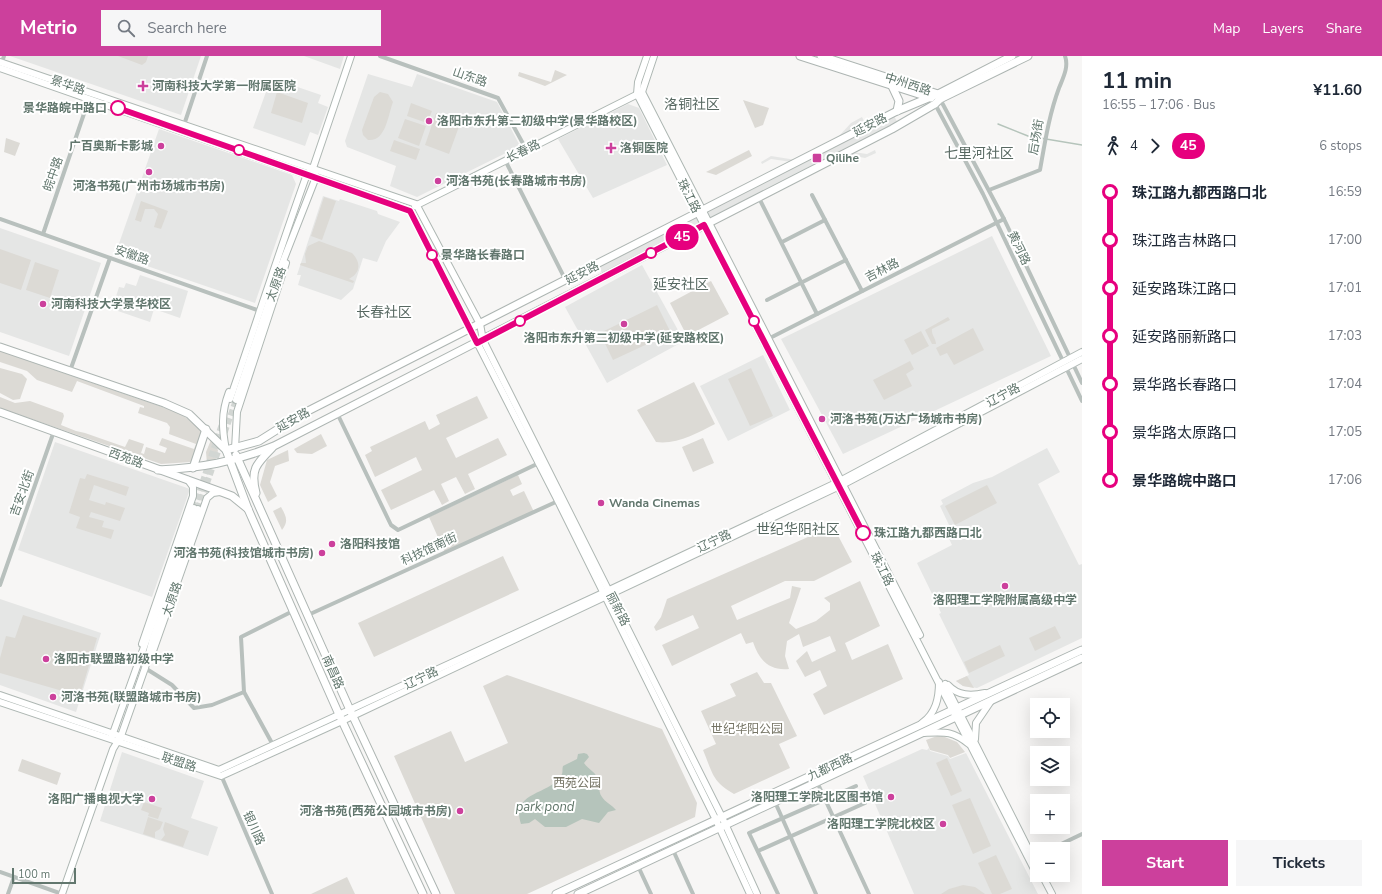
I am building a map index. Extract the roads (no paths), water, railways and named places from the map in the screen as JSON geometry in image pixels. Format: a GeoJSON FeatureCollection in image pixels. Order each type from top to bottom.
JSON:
{"type":"FeatureCollection","features":[{"type":"Feature","properties":{"kind":"main road","name":"太原路"},"geometry":{"type":"LineString","coordinates":[[316,177],[280,269],[233,400],[276,267],[282,242],[307,174],[313,168],[351,56]]}},
{"type":"Feature","properties":{"kind":"main road"},"geometry":{"type":"LineString","coordinates":[[640,93],[638,82],[647,56]]}},
{"type":"Feature","properties":{"kind":"main road"},"geometry":{"type":"LineString","coordinates":[[640,93],[654,56]]}},
{"type":"Feature","properties":{"kind":"main road","name":"中州西路"},"geometry":{"type":"LineString","coordinates":[[800,56],[892,86],[938,99],[1028,56]]}},
{"type":"Feature","properties":{"kind":"main road","name":"中州西路"},"geometry":{"type":"LineString","coordinates":[[821,56],[938,99]]}},
{"type":"Feature","properties":{"kind":"main road","name":"中州西路"},"geometry":{"type":"LineString","coordinates":[[938,99],[1012,56]]}},
{"type":"Feature","properties":{"kind":"main road","name":"景华路"},"geometry":{"type":"LineString","coordinates":[[2,62],[416,204]]}},
{"type":"Feature","properties":{"kind":"main road","name":"景华路"},"geometry":{"type":"LineString","coordinates":[[2,62],[89,99],[410,211]]}},
{"type":"Feature","properties":{"kind":"main road"},"geometry":{"type":"LineString","coordinates":[[892,86],[899,101],[897,111]]}},
{"type":"Feature","properties":{"kind":"main road","name":"长春路"},"geometry":{"type":"LineString","coordinates":[[410,211],[416,204],[640,93]]}},
{"type":"Feature","properties":{"kind":"main road","name":"珠江路"},"geometry":{"type":"LineString","coordinates":[[640,93],[706,224],[841,483]]}},
{"type":"Feature","properties":{"kind":"main road","name":"延安路"},"geometry":{"type":"LineString","coordinates":[[226,450],[235,449],[259,441],[275,429],[470,329],[897,111],[931,97]]}},
{"type":"Feature","properties":{"kind":"main road","name":"延安路"},"geometry":{"type":"LineString","coordinates":[[158,470],[193,468],[234,460],[274,446],[480,342],[892,129],[938,99]]}},
{"type":"Feature","properties":{"kind":"main road"},"geometry":{"type":"LineString","coordinates":[[313,168],[316,177]]}},
{"type":"Feature","properties":{"kind":"main road"},"geometry":{"type":"LineString","coordinates":[[416,204],[480,324]]}},
{"type":"Feature","properties":{"kind":"main road"},"geometry":{"type":"LineString","coordinates":[[410,211],[470,329]]}},
{"type":"Feature","properties":{"kind":"main road","name":"珠江路"},"geometry":{"type":"LineString","coordinates":[[706,224],[768,339],[957,711],[1030,861]]}},
{"type":"Feature","properties":{"kind":"main road"},"geometry":{"type":"LineString","coordinates":[[226,450],[222,426],[224,407],[282,242]]}},
{"type":"Feature","properties":{"kind":"main road"},"geometry":{"type":"LineString","coordinates":[[235,449],[237,412],[285,270],[291,244]]}},
{"type":"Feature","properties":{"kind":"main road","name":"丽新路"},"geometry":{"type":"LineString","coordinates":[[480,324],[480,342],[558,501],[607,594]]}},
{"type":"Feature","properties":{"kind":"main road","name":"丽新路"},"geometry":{"type":"LineString","coordinates":[[470,329],[480,342],[757,894]]}},
{"type":"Feature","properties":{"kind":"main road"},"geometry":{"type":"LineString","coordinates":[[0,347],[164,403],[189,414],[226,450]]}},
{"type":"Feature","properties":{"kind":"main road","name":"辽宁路"},"geometry":{"type":"LineString","coordinates":[[1068,364],[1082,352]]}},
{"type":"Feature","properties":{"kind":"main road","name":"辽宁路"},"geometry":{"type":"LineString","coordinates":[[351,713],[841,483],[1068,364],[1082,359]]}},
{"type":"Feature","properties":{"kind":"main road","name":"西苑路"},"geometry":{"type":"LineString","coordinates":[[0,412],[222,492],[232,496],[249,511]]}},
{"type":"Feature","properties":{"kind":"main road"},"geometry":{"type":"LineString","coordinates":[[193,468],[206,429]]}},
{"type":"Feature","properties":{"kind":"main road"},"geometry":{"type":"LineString","coordinates":[[275,429],[271,434],[272,438],[277,442],[282,442]]}},
{"type":"Feature","properties":{"kind":"main road"},"geometry":{"type":"LineString","coordinates":[[260,506],[253,479],[255,468],[260,460],[274,446]]}},
{"type":"Feature","properties":{"kind":"main road","name":"南昌路"},"geometry":{"type":"LineString","coordinates":[[235,449],[234,460],[249,511],[341,718],[423,894]]}},
{"type":"Feature","properties":{"kind":"main road","name":"南昌路"},"geometry":{"type":"LineString","coordinates":[[226,450],[234,460],[260,506],[351,713],[436,894]]}},
{"type":"Feature","properties":{"kind":"main road","name":"太原路"},"geometry":{"type":"LineString","coordinates":[[136,667],[144,636],[193,496],[193,487],[188,480]]}},
{"type":"Feature","properties":{"kind":"main road","name":"太原路"},"geometry":{"type":"LineString","coordinates":[[145,668],[157,642],[207,498],[213,493],[222,492]]}},
{"type":"Feature","properties":{"kind":"main road"},"geometry":{"type":"LineString","coordinates":[[249,511],[249,507],[253,502],[260,506]]}},
{"type":"Feature","properties":{"kind":"main road","name":"太原路"},"geometry":{"type":"LineString","coordinates":[[62,894],[113,749],[120,739],[145,668],[153,638],[196,508],[136,667],[112,736]]}},
{"type":"Feature","properties":{"kind":"main road","name":"九都西路"},"geometry":{"type":"LineString","coordinates":[[991,696],[1082,650]]}},
{"type":"Feature","properties":{"kind":"main road","name":"九都西路"},"geometry":{"type":"LineString","coordinates":[[556,894],[920,724],[957,711],[1082,658]]}},
{"type":"Feature","properties":{"kind":"main road"},"geometry":{"type":"LineString","coordinates":[[921,733],[949,732],[973,743],[976,722],[991,696],[960,693],[949,687],[940,679]]}},
{"type":"Feature","properties":{"kind":"main road"},"geometry":{"type":"LineString","coordinates":[[920,724],[934,710],[938,696],[940,679]]}},
{"type":"Feature","properties":{"kind":"main road","name":"联盟路"},"geometry":{"type":"LineString","coordinates":[[0,695],[120,739],[220,773]]}},
{"type":"Feature","properties":{"kind":"main road","name":"联盟路"},"geometry":{"type":"LineString","coordinates":[[0,702],[112,736]]}},
{"type":"Feature","properties":{"kind":"main road","name":"九都西路"},"geometry":{"type":"LineString","coordinates":[[578,894],[921,733],[957,711]]}},
{"type":"Feature","properties":{"kind":"main road"},"geometry":{"type":"LineString","coordinates":[[220,773],[351,713]]}},
{"type":"Feature","properties":{"kind":"main road"},"geometry":{"type":"LineString","coordinates":[[220,773],[273,745],[341,718]]}},
{"type":"Feature","properties":{"kind":"main road"},"geometry":{"type":"LineString","coordinates":[[112,736],[113,749]]}},
{"type":"Feature","properties":{"kind":"main road","name":"珠江路"},"geometry":{"type":"LineString","coordinates":[[973,743],[1030,853]]}},
{"type":"Feature","properties":{"kind":"main road","name":"丽新路"},"geometry":{"type":"LineString","coordinates":[[723,826],[750,894]]}},
{"type":"Feature","properties":{"kind":"main road","name":"珠江路"},"geometry":{"type":"LineString","coordinates":[[1041,882],[1047,894]]}},
{"type":"Feature","properties":{"kind":"main road"},"geometry":{"type":"LineString","coordinates":[[1046,882],[1052,894]]}},
{"type":"Feature","properties":{"kind":"street"},"geometry":{"type":"LineString","coordinates":[[182,131],[207,56]]}},
{"type":"Feature","properties":{"kind":"street","name":"山东路"},"geometry":{"type":"LineString","coordinates":[[380,56],[498,98],[526,149]]}},
{"type":"Feature","properties":{"kind":"street","name":"后场街"},"geometry":{"type":"LineString","coordinates":[[989,190],[1040,170],[1054,102],[1065,73],[1067,61],[1064,56]]}},
{"type":"Feature","properties":{"kind":"street","name":"皖中路"},"geometry":{"type":"LineString","coordinates":[[43,234],[89,99]]}},
{"type":"Feature","properties":{"kind":"street","name":"黄河路"},"geometry":{"type":"LineString","coordinates":[[938,99],[1004,219],[1068,364],[1082,401]]}},
{"type":"Feature","properties":{"kind":"street","name":"黄河路"},"geometry":{"type":"LineString","coordinates":[[938,99],[996,223],[1068,364],[1082,383]]}},
{"type":"Feature","properties":{"kind":"street"},"geometry":{"type":"LineString","coordinates":[[505,160],[566,281]]}},
{"type":"Feature","properties":{"kind":"street"},"geometry":{"type":"LineString","coordinates":[[812,195],[862,291]]}},
{"type":"Feature","properties":{"kind":"street"},"geometry":{"type":"LineString","coordinates":[[759,198],[817,314]]}},
{"type":"Feature","properties":{"kind":"street","name":"安徽路"},"geometry":{"type":"LineString","coordinates":[[0,219],[257,310]]}},
{"type":"Feature","properties":{"kind":"street","name":"吉林路"},"geometry":{"type":"LineString","coordinates":[[768,339],[1004,219]]}},
{"type":"Feature","properties":{"kind":"street"},"geometry":{"type":"LineString","coordinates":[[782,242],[825,220]]}},
{"type":"Feature","properties":{"kind":"street"},"geometry":{"type":"LineString","coordinates":[[70,371],[110,258]]}},
{"type":"Feature","properties":{"kind":"street"},"geometry":{"type":"LineString","coordinates":[[767,300],[846,260]]}},
{"type":"Feature","properties":{"kind":"street"},"geometry":{"type":"LineString","coordinates":[[337,414],[391,525],[398,530],[539,463]]}},
{"type":"Feature","properties":{"kind":"street","name":"吉安北街"},"geometry":{"type":"LineString","coordinates":[[0,584],[54,431]]}},
{"type":"Feature","properties":{"kind":"street","name":"科技馆南街"},"geometry":{"type":"LineString","coordinates":[[308,615],[558,501]]}},
{"type":"Feature","properties":{"kind":"street"},"geometry":{"type":"LineString","coordinates":[[273,745],[244,692],[241,637],[294,612]]}},
{"type":"Feature","properties":{"kind":"street"},"geometry":{"type":"LineString","coordinates":[[145,668],[172,685],[194,708],[212,705],[244,692]]}},
{"type":"Feature","properties":{"kind":"street","name":"银川路"},"geometry":{"type":"LineString","coordinates":[[220,773],[272,894]]}},
{"type":"Feature","properties":{"kind":"street"},"geometry":{"type":"LineString","coordinates":[[817,782],[869,894]]}},
{"type":"Feature","properties":{"kind":"street"},"geometry":{"type":"LineString","coordinates":[[778,894],[749,834],[856,786]]}},
{"type":"Feature","properties":{"kind":"street"},"geometry":{"type":"LineString","coordinates":[[775,802],[816,894]]}},
{"type":"Feature","properties":{"kind":"street"},"geometry":{"type":"LineString","coordinates":[[758,851],[865,802]]}},
{"type":"Feature","properties":{"kind":"street"},"geometry":{"type":"LineString","coordinates":[[1065,842],[1082,834]]}},
{"type":"Feature","properties":{"kind":"street"},"geometry":{"type":"LineString","coordinates":[[673,850],[693,894]]}},
{"type":"Feature","properties":{"kind":"street"},"geometry":{"type":"LineString","coordinates":[[638,866],[651,894]]}},
{"type":"Feature","properties":{"kind":"street"},"geometry":{"type":"LineString","coordinates":[[0,872],[62,894]]}},
{"type":"Feature","properties":{"kind":"street"},"geometry":{"type":"LineString","coordinates":[[8,894],[14,877]]}},
{"type":"Feature","properties":{"kind":"water","name":"park pond"},"geometry":{"type":"Polygon","coordinates":[[[584,753],[589,757],[584,763],[598,778],[601,795],[616,810],[608,812],[599,823],[582,819],[566,827],[545,827],[535,819],[529,823],[521,824],[519,813],[521,805],[526,799],[557,781],[562,774],[563,766],[577,759],[578,754],[584,753]]]}},
{"type":"Feature","properties":{"kind":"waterway"},"geometry":{"type":"LineString","coordinates":[[998,124],[1028,136],[1082,145]]}},
{"type":"Feature","properties":{"kind":"tunnel"},"geometry":{"type":"LineString","coordinates":[[198,509],[236,400]]}},
{"type":"Feature","properties":{"kind":"tunnel"},"geometry":{"type":"LineString","coordinates":[[194,508],[223,421]]}},
{"type":"Feature","properties":{"kind":"place","name":"河南科技大学第一附属医院"},"geometry":{"type":"Point","coordinates":[143,86]}},
{"type":"Feature","properties":{"kind":"place","name":"景华路皖中路口"},"geometry":{"type":"Point","coordinates":[118,108]}},
{"type":"Feature","properties":{"kind":"place","name":"洛阳市东升第二初级中学(景华路校区)"},"geometry":{"type":"Point","coordinates":[429,121]}},
{"type":"Feature","properties":{"kind":"place","name":"广百奥斯卡影城"},"geometry":{"type":"Point","coordinates":[161,146]}},
{"type":"Feature","properties":{"kind":"place","name":"洛铜医院"},"geometry":{"type":"Point","coordinates":[611,148]}},
{"type":"Feature","properties":{"kind":"place","name":"Qilihe"},"geometry":{"type":"Point","coordinates":[817,158]}},
{"type":"Feature","properties":{"kind":"place","name":"河洛书苑(广州市场城市书房)"},"geometry":{"type":"Point","coordinates":[149,172]}},
{"type":"Feature","properties":{"kind":"place","name":"河洛书苑(长春路城市书房)"},"geometry":{"type":"Point","coordinates":[438,181]}},
{"type":"Feature","properties":{"kind":"place","name":"景华路长春路口"},"geometry":{"type":"Point","coordinates":[432,255]}},
{"type":"Feature","properties":{"kind":"place","name":"河南科技大学景华校区"},"geometry":{"type":"Point","coordinates":[43,304]}},
{"type":"Feature","properties":{"kind":"place","name":"洛阳市东升第二初级中学(延安路校区)"},"geometry":{"type":"Point","coordinates":[624,324]}},
{"type":"Feature","properties":{"kind":"place","name":"河洛书苑(万达广场城市书房)"},"geometry":{"type":"Point","coordinates":[822,419]}},
{"type":"Feature","properties":{"kind":"place","name":"Wanda Cinemas"},"geometry":{"type":"Point","coordinates":[601,503]}},
{"type":"Feature","properties":{"kind":"place","name":"珠江路九都西路口北"},"geometry":{"type":"Point","coordinates":[863,533]}},
{"type":"Feature","properties":{"kind":"place","name":"洛阳科技馆"},"geometry":{"type":"Point","coordinates":[332,544]}},
{"type":"Feature","properties":{"kind":"place","name":"河洛书苑(科技馆城市书房)"},"geometry":{"type":"Point","coordinates":[322,553]}},
{"type":"Feature","properties":{"kind":"place","name":"洛阳理工学院附属高级中学"},"geometry":{"type":"Point","coordinates":[1005,586]}},
{"type":"Feature","properties":{"kind":"place","name":"洛阳市联盟路初级中学"},"geometry":{"type":"Point","coordinates":[46,659]}},
{"type":"Feature","properties":{"kind":"place","name":"河洛书苑(联盟路城市书房)"},"geometry":{"type":"Point","coordinates":[53,697]}},
{"type":"Feature","properties":{"kind":"place","name":"洛阳理工学院北区图书馆"},"geometry":{"type":"Point","coordinates":[891,797]}},
{"type":"Feature","properties":{"kind":"place","name":"洛阳广播电视大学"},"geometry":{"type":"Point","coordinates":[152,799]}},
{"type":"Feature","properties":{"kind":"place","name":"河洛书苑(西苑公园城市书房)"},"geometry":{"type":"Point","coordinates":[460,811]}},
{"type":"Feature","properties":{"kind":"place","name":"洛阳理工学院北校区"},"geometry":{"type":"Point","coordinates":[943,824]}},
{"type":"Feature","properties":{"kind":"district","name":"洛铜社区"},"geometry":{"type":"Point","coordinates":[692,104]}},
{"type":"Feature","properties":{"kind":"district","name":"七里河社区"},"geometry":{"type":"Point","coordinates":[979,153]}},
{"type":"Feature","properties":{"kind":"district","name":"延安社区"},"geometry":{"type":"Point","coordinates":[681,284]}},
{"type":"Feature","properties":{"kind":"district","name":"长春社区"},"geometry":{"type":"Point","coordinates":[384,312]}},
{"type":"Feature","properties":{"kind":"district","name":"世纪华阳社区"},"geometry":{"type":"Point","coordinates":[798,529]}},
{"type":"Feature","properties":{"kind":"park label","name":"世纪华阳公园"},"geometry":{"type":"Point","coordinates":[747,729]}},
{"type":"Feature","properties":{"kind":"park label","name":"西苑公园"},"geometry":{"type":"Point","coordinates":[577,783]}}]}
